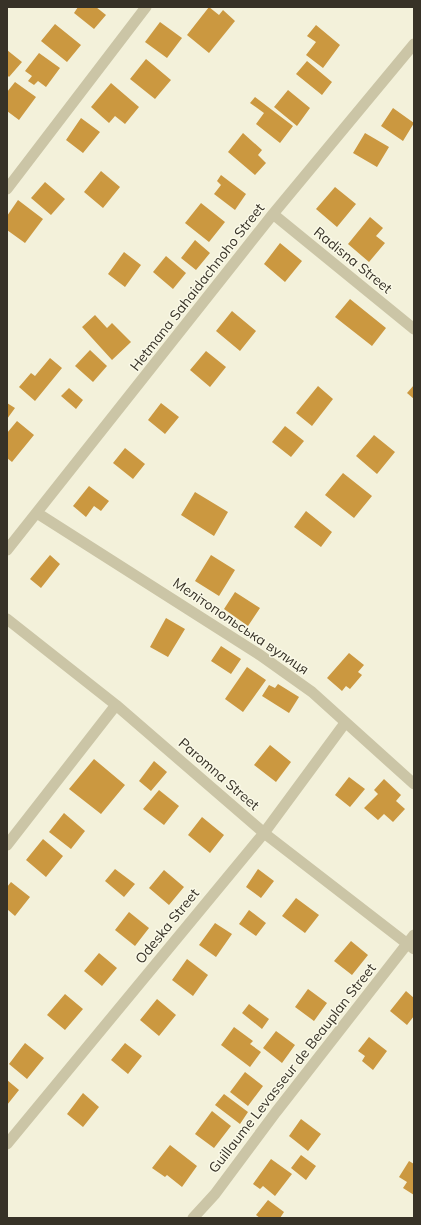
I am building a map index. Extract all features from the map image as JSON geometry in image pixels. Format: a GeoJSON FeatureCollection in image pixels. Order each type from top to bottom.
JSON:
{"type":"FeatureCollection","features":[{"type":"Feature","properties":{"kind":"street"},"geometry":{"type":"LineString","coordinates":[[7,189],[146,7]]}},
{"type":"Feature","properties":{"kind":"street","name":"Hetmana Sahaidachnoho Street"},"geometry":{"type":"LineString","coordinates":[[7,550],[274,214],[414,44]]}},
{"type":"Feature","properties":{"kind":"street","name":"Radisna Street"},"geometry":{"type":"LineString","coordinates":[[274,214],[414,329]]}},
{"type":"Feature","properties":{"kind":"street","name":"Мелітопольська вулиця"},"geometry":{"type":"LineString","coordinates":[[37,513],[260,655],[312,692],[414,784]]}},
{"type":"Feature","properties":{"kind":"street","name":"Paromna Street"},"geometry":{"type":"LineString","coordinates":[[7,619],[116,705],[264,833],[412,943]]}},
{"type":"Feature","properties":{"kind":"street"},"geometry":{"type":"LineString","coordinates":[[7,845],[116,705]]}},
{"type":"Feature","properties":{"kind":"street","name":"Odeska Street"},"geometry":{"type":"LineString","coordinates":[[7,1144],[264,833],[345,723]]}},
{"type":"Feature","properties":{"kind":"street","name":"Guillaume Levasseur de Beauplan Street"},"geometry":{"type":"LineString","coordinates":[[193,1218],[214,1194],[412,943]]}},
{"type":"Feature","properties":{"kind":"building"},"geometry":{"type":"Polygon","coordinates":[[[78,7],[96,7],[106,15],[94,29],[74,13],[78,7]]]}},
{"type":"Feature","properties":{"kind":"building"},"geometry":{"type":"Polygon","coordinates":[[[209,7],[219,15],[223,10],[235,21],[209,53],[187,35],[209,7]]]}},
{"type":"Feature","properties":{"kind":"building"},"geometry":{"type":"Polygon","coordinates":[[[160,22],[182,38],[167,58],[145,42],[160,22]]]}},
{"type":"Feature","properties":{"kind":"building"},"geometry":{"type":"Polygon","coordinates":[[[55,24],[81,45],[67,62],[41,41],[55,24]]]}},
{"type":"Feature","properties":{"kind":"building"},"geometry":{"type":"Polygon","coordinates":[[[316,25],[340,45],[323,68],[306,55],[316,42],[307,36],[316,25]]]}},
{"type":"Feature","properties":{"kind":"building"},"geometry":{"type":"Polygon","coordinates":[[[7,50],[22,62],[9,77],[7,75],[7,50]]]}},
{"type":"Feature","properties":{"kind":"building"},"geometry":{"type":"Polygon","coordinates":[[[39,53],[60,68],[46,87],[38,81],[34,85],[28,81],[32,76],[25,71],[39,53]]]}},
{"type":"Feature","properties":{"kind":"building"},"geometry":{"type":"Polygon","coordinates":[[[146,59],[171,80],[155,99],[130,79],[146,59]]]}},
{"type":"Feature","properties":{"kind":"building"},"geometry":{"type":"Polygon","coordinates":[[[307,61],[332,82],[322,95],[296,74],[307,61]]]}},
{"type":"Feature","properties":{"kind":"building"},"geometry":{"type":"Polygon","coordinates":[[[15,82],[36,97],[19,120],[7,111],[7,92],[15,82]]]}},
{"type":"Feature","properties":{"kind":"building"},"geometry":{"type":"Polygon","coordinates":[[[111,83],[139,107],[125,124],[115,116],[109,123],[91,107],[111,83]]]}},
{"type":"Feature","properties":{"kind":"building"},"geometry":{"type":"Polygon","coordinates":[[[288,90],[310,108],[297,126],[274,107],[288,90]]]}},
{"type":"Feature","properties":{"kind":"building"},"geometry":{"type":"Polygon","coordinates":[[[255,97],[293,126],[280,143],[256,124],[264,113],[250,103],[255,97]]]}},
{"type":"Feature","properties":{"kind":"building"},"geometry":{"type":"Polygon","coordinates":[[[393,108],[414,123],[403,141],[381,126],[393,108]]]}},
{"type":"Feature","properties":{"kind":"building"},"geometry":{"type":"Polygon","coordinates":[[[81,118],[100,132],[83,153],[66,140],[81,118]]]}},
{"type":"Feature","properties":{"kind":"building"},"geometry":{"type":"Polygon","coordinates":[[[243,133],[262,150],[258,155],[266,163],[255,175],[228,152],[243,133]]]}},
{"type":"Feature","properties":{"kind":"building"},"geometry":{"type":"Polygon","coordinates":[[[365,133],[389,147],[377,167],[353,153],[365,133]]]}},
{"type":"Feature","properties":{"kind":"building"},"geometry":{"type":"Polygon","coordinates":[[[101,171],[120,187],[103,208],[84,192],[101,171]]]}},
{"type":"Feature","properties":{"kind":"building"},"geometry":{"type":"Polygon","coordinates":[[[221,175],[246,194],[235,210],[214,194],[221,185],[217,181],[221,175]]]}},
{"type":"Feature","properties":{"kind":"building"},"geometry":{"type":"Polygon","coordinates":[[[45,182],[65,199],[51,215],[31,198],[45,182]]]}},
{"type":"Feature","properties":{"kind":"building"},"geometry":{"type":"Polygon","coordinates":[[[335,187],[356,204],[337,227],[316,209],[335,187]]]}},
{"type":"Feature","properties":{"kind":"building"},"geometry":{"type":"Polygon","coordinates":[[[18,200],[43,219],[25,243],[7,230],[7,216],[18,200]]]}},
{"type":"Feature","properties":{"kind":"building"},"geometry":{"type":"Polygon","coordinates":[[[201,203],[225,222],[209,242],[185,223],[201,203]]]}},
{"type":"Feature","properties":{"kind":"building"},"geometry":{"type":"Polygon","coordinates":[[[370,217],[383,228],[376,236],[385,243],[369,262],[348,244],[370,217]]]}},
{"type":"Feature","properties":{"kind":"building"},"geometry":{"type":"Polygon","coordinates":[[[195,240],[210,253],[196,270],[181,258],[195,240]]]}},
{"type":"Feature","properties":{"kind":"building"},"geometry":{"type":"Polygon","coordinates":[[[280,243],[302,261],[285,282],[264,264],[280,243]]]}},
{"type":"Feature","properties":{"kind":"building"},"geometry":{"type":"Polygon","coordinates":[[[124,252],[141,265],[125,287],[108,274],[124,252]]]}},
{"type":"Feature","properties":{"kind":"building"},"geometry":{"type":"Polygon","coordinates":[[[166,256],[186,273],[173,289],[153,272],[166,256]]]}},
{"type":"Feature","properties":{"kind":"building"},"geometry":{"type":"Polygon","coordinates":[[[350,299],[386,328],[372,346],[335,317],[350,299]]]}},
{"type":"Feature","properties":{"kind":"building"},"geometry":{"type":"Polygon","coordinates":[[[232,311],[256,331],[240,351],[216,331],[232,311]]]}},
{"type":"Feature","properties":{"kind":"building"},"geometry":{"type":"Polygon","coordinates":[[[95,315],[107,328],[112,323],[131,342],[112,360],[82,327],[95,315]]]}},
{"type":"Feature","properties":{"kind":"building"},"geometry":{"type":"Polygon","coordinates":[[[90,350],[107,366],[93,382],[75,366],[90,350]]]}},
{"type":"Feature","properties":{"kind":"building"},"geometry":{"type":"Polygon","coordinates":[[[206,351],[226,367],[210,387],[190,370],[206,351]]]}},
{"type":"Feature","properties":{"kind":"building"},"geometry":{"type":"Polygon","coordinates":[[[50,358],[62,368],[35,401],[19,387],[31,373],[35,376],[50,358]]]}},
{"type":"Feature","properties":{"kind":"building"},"geometry":{"type":"Polygon","coordinates":[[[414,385],[414,399],[407,393],[414,385]]]}},
{"type":"Feature","properties":{"kind":"building"},"geometry":{"type":"Polygon","coordinates":[[[318,386],[333,399],[312,426],[296,413],[318,386]]]}},
{"type":"Feature","properties":{"kind":"building"},"geometry":{"type":"Polygon","coordinates":[[[69,388],[83,400],[76,409],[61,396],[69,388]]]}},
{"type":"Feature","properties":{"kind":"building"},"geometry":{"type":"Polygon","coordinates":[[[7,403],[15,408],[7,419],[7,403]]]}},
{"type":"Feature","properties":{"kind":"building"},"geometry":{"type":"Polygon","coordinates":[[[161,403],[179,417],[165,434],[148,420],[161,403]]]}},
{"type":"Feature","properties":{"kind":"building"},"geometry":{"type":"Polygon","coordinates":[[[17,421],[34,435],[12,462],[7,458],[7,433],[17,421]]]}},
{"type":"Feature","properties":{"kind":"building"},"geometry":{"type":"Polygon","coordinates":[[[285,426],[304,441],[291,457],[272,442],[285,426]]]}},
{"type":"Feature","properties":{"kind":"building"},"geometry":{"type":"Polygon","coordinates":[[[374,435],[395,452],[377,474],[356,456],[374,435]]]}},
{"type":"Feature","properties":{"kind":"building"},"geometry":{"type":"Polygon","coordinates":[[[125,448],[145,464],[133,479],[113,463],[125,448]]]}},
{"type":"Feature","properties":{"kind":"building"},"geometry":{"type":"Polygon","coordinates":[[[343,473],[372,496],[354,518],[325,495],[343,473]]]}},
{"type":"Feature","properties":{"kind":"building"},"geometry":{"type":"Polygon","coordinates":[[[89,486],[109,501],[101,511],[94,506],[86,517],[73,506],[89,486]]]}},
{"type":"Feature","properties":{"kind":"building"},"geometry":{"type":"Polygon","coordinates":[[[195,492],[228,512],[214,536],[181,515],[195,492]]]}},
{"type":"Feature","properties":{"kind":"building"},"geometry":{"type":"Polygon","coordinates":[[[306,511],[332,532],[321,547],[294,527],[306,511]]]}},
{"type":"Feature","properties":{"kind":"building"},"geometry":{"type":"Polygon","coordinates":[[[50,555],[60,564],[41,588],[30,579],[50,555]]]}},
{"type":"Feature","properties":{"kind":"building"},"geometry":{"type":"Polygon","coordinates":[[[211,555],[235,570],[219,596],[195,581],[211,555]]]}},
{"type":"Feature","properties":{"kind":"building"},"geometry":{"type":"Polygon","coordinates":[[[235,592],[260,608],[248,626],[224,609],[235,592]]]}},
{"type":"Feature","properties":{"kind":"building"},"geometry":{"type":"Polygon","coordinates":[[[166,618],[185,629],[168,657],[150,647],[166,618]]]}},
{"type":"Feature","properties":{"kind":"building"},"geometry":{"type":"Polygon","coordinates":[[[221,646],[241,659],[231,674],[211,661],[221,646]]]}},
{"type":"Feature","properties":{"kind":"building"},"geometry":{"type":"Polygon","coordinates":[[[349,653],[364,665],[358,672],[362,675],[350,689],[346,686],[342,691],[327,678],[349,653]]]}},
{"type":"Feature","properties":{"kind":"building"},"geometry":{"type":"Polygon","coordinates":[[[247,667],[266,680],[243,712],[225,699],[247,667]]]}},
{"type":"Feature","properties":{"kind":"building"},"geometry":{"type":"Polygon","coordinates":[[[278,684],[299,697],[289,713],[262,696],[269,685],[275,688],[278,684]]]}},
{"type":"Feature","properties":{"kind":"building"},"geometry":{"type":"Polygon","coordinates":[[[270,745],[291,762],[276,782],[254,765],[270,745]]]}},
{"type":"Feature","properties":{"kind":"building"},"geometry":{"type":"Polygon","coordinates":[[[94,759],[125,785],[101,814],[69,789],[94,759]]]}},
{"type":"Feature","properties":{"kind":"building"},"geometry":{"type":"Polygon","coordinates":[[[154,761],[167,772],[151,791],[139,781],[154,761]]]}},
{"type":"Feature","properties":{"kind":"building"},"geometry":{"type":"Polygon","coordinates":[[[349,777],[365,789],[350,807],[335,795],[349,777]]]}},
{"type":"Feature","properties":{"kind":"building"},"geometry":{"type":"Polygon","coordinates":[[[384,779],[401,795],[396,801],[405,809],[393,822],[384,814],[378,820],[364,808],[378,794],[374,790],[384,779]]]}},
{"type":"Feature","properties":{"kind":"building"},"geometry":{"type":"Polygon","coordinates":[[[159,790],[179,806],[164,825],[143,809],[159,790]]]}},
{"type":"Feature","properties":{"kind":"building"},"geometry":{"type":"Polygon","coordinates":[[[64,813],[85,831],[71,849],[49,832],[64,813]]]}},
{"type":"Feature","properties":{"kind":"building"},"geometry":{"type":"Polygon","coordinates":[[[202,817],[224,835],[210,853],[188,835],[202,817]]]}},
{"type":"Feature","properties":{"kind":"building"},"geometry":{"type":"Polygon","coordinates":[[[43,839],[63,856],[46,877],[26,860],[43,839]]]}},
{"type":"Feature","properties":{"kind":"building"},"geometry":{"type":"Polygon","coordinates":[[[115,869],[135,884],[124,897],[105,881],[115,869]]]}},
{"type":"Feature","properties":{"kind":"building"},"geometry":{"type":"Polygon","coordinates":[[[258,869],[274,881],[261,898],[246,887],[258,869]]]}},
{"type":"Feature","properties":{"kind":"building"},"geometry":{"type":"Polygon","coordinates":[[[164,870],[184,887],[169,905],[149,888],[164,870]]]}},
{"type":"Feature","properties":{"kind":"building"},"geometry":{"type":"Polygon","coordinates":[[[11,882],[30,897],[15,916],[7,909],[7,887],[11,882]]]}},
{"type":"Feature","properties":{"kind":"building"},"geometry":{"type":"Polygon","coordinates":[[[296,898],[319,915],[305,933],[282,916],[296,898]]]}},
{"type":"Feature","properties":{"kind":"building"},"geometry":{"type":"Polygon","coordinates":[[[249,910],[266,923],[256,936],[239,924],[249,910]]]}},
{"type":"Feature","properties":{"kind":"building"},"geometry":{"type":"Polygon","coordinates":[[[129,912],[149,928],[135,946],[115,930],[129,912]]]}},
{"type":"Feature","properties":{"kind":"building"},"geometry":{"type":"Polygon","coordinates":[[[215,923],[232,934],[216,957],[199,945],[215,923]]]}},
{"type":"Feature","properties":{"kind":"building"},"geometry":{"type":"Polygon","coordinates":[[[351,941],[368,955],[352,975],[334,961],[351,941]]]}},
{"type":"Feature","properties":{"kind":"building"},"geometry":{"type":"Polygon","coordinates":[[[99,953],[117,968],[102,986],[84,971],[99,953]]]}},
{"type":"Feature","properties":{"kind":"building"},"geometry":{"type":"Polygon","coordinates":[[[187,959],[208,975],[193,996],[172,980],[187,959]]]}},
{"type":"Feature","properties":{"kind":"building"},"geometry":{"type":"Polygon","coordinates":[[[308,989],[327,1003],[314,1021],[295,1007],[308,989]]]}},
{"type":"Feature","properties":{"kind":"building"},"geometry":{"type":"Polygon","coordinates":[[[406,991],[414,998],[414,1016],[407,1025],[390,1011],[406,991]]]}},
{"type":"Feature","properties":{"kind":"building"},"geometry":{"type":"Polygon","coordinates":[[[65,994],[83,1009],[65,1030],[47,1015],[65,994]]]}},
{"type":"Feature","properties":{"kind":"building"},"geometry":{"type":"Polygon","coordinates":[[[157,999],[176,1015],[159,1036],[140,1020],[157,999]]]}},
{"type":"Feature","properties":{"kind":"building"},"geometry":{"type":"Polygon","coordinates":[[[249,1004],[269,1019],[262,1029],[242,1013],[249,1004]]]}},
{"type":"Feature","properties":{"kind":"building"},"geometry":{"type":"Polygon","coordinates":[[[234,1027],[253,1041],[250,1044],[261,1052],[250,1067],[221,1045],[234,1027]]]}},
{"type":"Feature","properties":{"kind":"building"},"geometry":{"type":"Polygon","coordinates":[[[276,1031],[295,1045],[282,1063],[263,1048],[276,1031]]]}},
{"type":"Feature","properties":{"kind":"building"},"geometry":{"type":"Polygon","coordinates":[[[369,1037],[387,1051],[373,1070],[362,1061],[365,1056],[358,1051],[369,1037]]]}},
{"type":"Feature","properties":{"kind":"building"},"geometry":{"type":"Polygon","coordinates":[[[25,1043],[44,1058],[27,1079],[9,1064],[25,1043]]]}},
{"type":"Feature","properties":{"kind":"building"},"geometry":{"type":"Polygon","coordinates":[[[125,1043],[142,1056],[128,1074],[111,1060],[125,1043]]]}},
{"type":"Feature","properties":{"kind":"building"},"geometry":{"type":"Polygon","coordinates":[[[245,1072],[263,1086],[248,1106],[230,1092],[245,1072]]]}},
{"type":"Feature","properties":{"kind":"building"},"geometry":{"type":"Polygon","coordinates":[[[7,1080],[19,1090],[7,1105],[7,1080]]]}},
{"type":"Feature","properties":{"kind":"building"},"geometry":{"type":"Polygon","coordinates":[[[83,1093],[99,1107],[83,1127],[67,1114],[83,1093]]]}},
{"type":"Feature","properties":{"kind":"building"},"geometry":{"type":"Polygon","coordinates":[[[224,1094],[248,1112],[240,1124],[215,1105],[224,1094]]]}},
{"type":"Feature","properties":{"kind":"building"},"geometry":{"type":"Polygon","coordinates":[[[212,1111],[231,1126],[214,1148],[195,1134],[212,1111]]]}},
{"type":"Feature","properties":{"kind":"building"},"geometry":{"type":"Polygon","coordinates":[[[301,1119],[321,1134],[308,1151],[289,1136],[301,1119]]]}},
{"type":"Feature","properties":{"kind":"building"},"geometry":{"type":"Polygon","coordinates":[[[170,1145],[197,1166],[182,1187],[167,1175],[165,1177],[152,1168],[170,1145]]]}},
{"type":"Feature","properties":{"kind":"building"},"geometry":{"type":"Polygon","coordinates":[[[301,1155],[316,1166],[306,1180],[291,1168],[301,1155]]]}},
{"type":"Feature","properties":{"kind":"building"},"geometry":{"type":"Polygon","coordinates":[[[271,1159],[292,1174],[275,1196],[263,1186],[260,1189],[253,1184],[271,1159]]]}},
{"type":"Feature","properties":{"kind":"building"},"geometry":{"type":"Polygon","coordinates":[[[409,1161],[414,1164],[414,1195],[403,1188],[407,1182],[399,1177],[409,1161]]]}},
{"type":"Feature","properties":{"kind":"building"},"geometry":{"type":"Polygon","coordinates":[[[268,1200],[284,1212],[280,1218],[260,1218],[256,1215],[268,1200]]]}}]}
